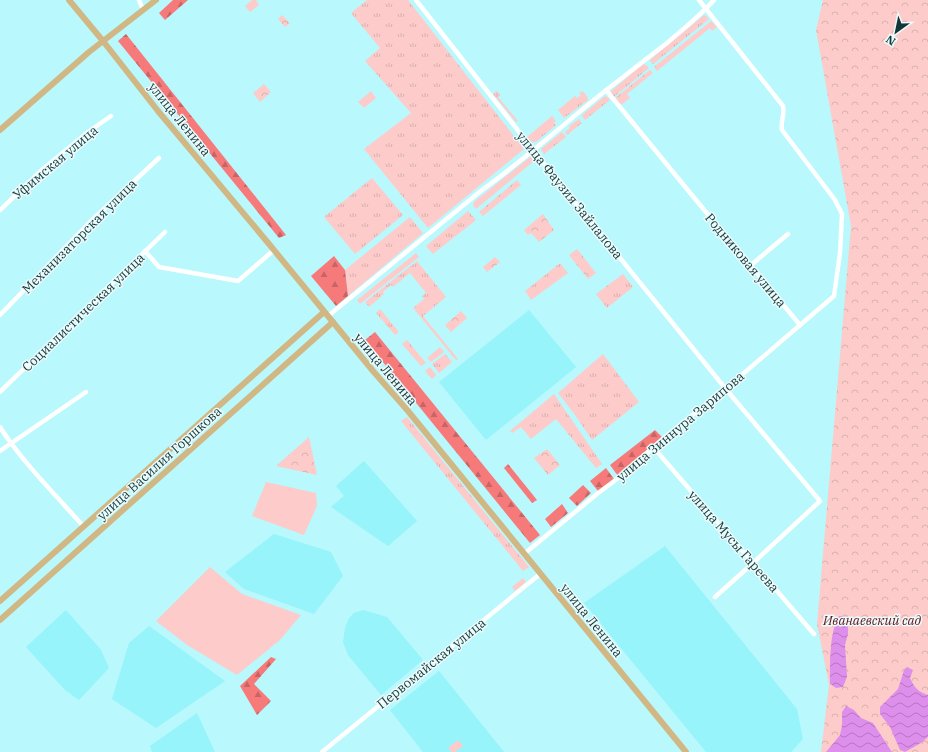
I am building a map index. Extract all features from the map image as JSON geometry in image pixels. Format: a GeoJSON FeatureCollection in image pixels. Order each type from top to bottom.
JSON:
{"type":"FeatureCollection","features":[{"type":"Feature","properties":{"kind":"main road","name":"улица Ленина"},"geometry":{"type":"LineString","coordinates":[[69,0],[158,111],[408,411],[686,752]]}},
{"type":"Feature","properties":{"kind":"main road"},"geometry":{"type":"LineString","coordinates":[[0,130],[103,41],[156,0]]}},
{"type":"Feature","properties":{"kind":"main road","name":"улица Василия Горшкова"},"geometry":{"type":"LineString","coordinates":[[0,601],[189,431],[289,343],[326,314]]}},
{"type":"Feature","properties":{"kind":"main road","name":"улица Василия Горшкова"},"geometry":{"type":"LineString","coordinates":[[0,620],[297,352],[333,322]]}},
{"type":"Feature","properties":{"kind":"main road"},"geometry":{"type":"LineString","coordinates":[[289,343],[297,352]]}},
{"type":"Feature","properties":{"kind":"main road"},"geometry":{"type":"LineString","coordinates":[[189,431],[199,441]]}},
{"type":"Feature","properties":{"kind":"street"},"geometry":{"type":"LineString","coordinates":[[138,0],[143,10]]}},
{"type":"Feature","properties":{"kind":"street","name":"улица Фаузия Зайлалова"},"geometry":{"type":"LineString","coordinates":[[416,0],[545,165],[725,388],[820,501],[753,563]]}},
{"type":"Feature","properties":{"kind":"street"},"geometry":{"type":"LineString","coordinates":[[699,0],[706,9]]}},
{"type":"Feature","properties":{"kind":"street"},"geometry":{"type":"LineString","coordinates":[[326,314],[534,150],[606,90],[685,28],[714,0]]}},
{"type":"Feature","properties":{"kind":"street","name":"улица Зиннура Зарипова"},"geometry":{"type":"LineString","coordinates":[[524,554],[617,479],[834,296],[840,253],[842,214],[835,200],[782,130],[781,125],[784,112],[783,106],[706,9]]}},
{"type":"Feature","properties":{"kind":"street","name":"Родниковая улица"},"geometry":{"type":"LineString","coordinates":[[606,90],[800,325]]}},
{"type":"Feature","properties":{"kind":"street","name":"Уфимская улица"},"geometry":{"type":"LineString","coordinates":[[0,210],[43,169],[110,116]]}},
{"type":"Feature","properties":{"kind":"street","name":"Механизаторская улица"},"geometry":{"type":"LineString","coordinates":[[0,314],[91,221],[159,158]]}},
{"type":"Feature","properties":{"kind":"street","name":"Социалистическая улица"},"geometry":{"type":"LineString","coordinates":[[0,392],[165,232]]}},
{"type":"Feature","properties":{"kind":"street"},"geometry":{"type":"LineString","coordinates":[[751,265],[788,234]]}},
{"type":"Feature","properties":{"kind":"street"},"geometry":{"type":"LineString","coordinates":[[145,251],[159,267],[238,281],[274,250]]}},
{"type":"Feature","properties":{"kind":"street"},"geometry":{"type":"LineString","coordinates":[[0,451],[86,392]]}},
{"type":"Feature","properties":{"kind":"street"},"geometry":{"type":"LineString","coordinates":[[0,428],[11,444],[83,526]]}},
{"type":"Feature","properties":{"kind":"street","name":"улица Мусы Гареева"},"geometry":{"type":"LineString","coordinates":[[654,448],[814,634]]}},
{"type":"Feature","properties":{"kind":"street"},"geometry":{"type":"LineString","coordinates":[[715,597],[753,563]]}},
{"type":"Feature","properties":{"kind":"street","name":"Первомайская улица"},"geometry":{"type":"LineString","coordinates":[[322,752],[540,574]]}},
{"type":"Feature","properties":{"kind":"shaded area"},"geometry":{"type":"Polygon","coordinates":[[[529,310],[576,367],[486,440],[439,382],[529,310]]]}},
{"type":"Feature","properties":{"kind":"shaded area"},"geometry":{"type":"Polygon","coordinates":[[[364,461],[417,521],[388,546],[331,507],[344,496],[336,486],[364,461]]]}},
{"type":"Feature","properties":{"kind":"shaded area"},"geometry":{"type":"Polygon","coordinates":[[[274,534],[331,552],[343,576],[314,614],[244,589],[225,572],[274,534]]]}},
{"type":"Feature","properties":{"kind":"shaded area"},"geometry":{"type":"Polygon","coordinates":[[[665,546],[797,709],[803,739],[791,752],[706,752],[584,603],[665,546]]]}},
{"type":"Feature","properties":{"kind":"shaded area"},"geometry":{"type":"Polygon","coordinates":[[[66,610],[101,650],[109,668],[79,700],[65,690],[26,647],[66,610]]]}},
{"type":"Feature","properties":{"kind":"shaded area"},"geometry":{"type":"Polygon","coordinates":[[[363,610],[387,617],[423,660],[381,695],[348,655],[343,642],[345,628],[349,618],[354,613],[363,610]]]}},
{"type":"Feature","properties":{"kind":"shaded area"},"geometry":{"type":"Polygon","coordinates":[[[149,626],[225,681],[156,728],[112,699],[129,643],[149,626]]]}},
{"type":"Feature","properties":{"kind":"shaded area"},"geometry":{"type":"Polygon","coordinates":[[[439,671],[504,752],[423,752],[390,710],[439,671]]]}},
{"type":"Feature","properties":{"kind":"shaded area"},"geometry":{"type":"Polygon","coordinates":[[[197,713],[215,752],[152,752],[150,746],[197,713]]]}},
{"type":"Feature","properties":{"kind":"green space"},"geometry":{"type":"Polygon","coordinates":[[[173,0],[188,0],[165,20],[159,13],[173,0]]]}},
{"type":"Feature","properties":{"kind":"green space"},"geometry":{"type":"Polygon","coordinates":[[[252,0],[256,0],[259,5],[250,12],[245,6],[252,0]]]}},
{"type":"Feature","properties":{"kind":"green space"},"geometry":{"type":"Polygon","coordinates":[[[367,0],[408,0],[524,149],[428,228],[364,149],[411,113],[365,61],[380,48],[351,13],[367,0]]]}},
{"type":"Feature","properties":{"kind":"green space","name":"Иванаевский сад"},"geometry":{"type":"Polygon","coordinates":[[[823,0],[928,0],[928,752],[821,752],[829,685],[817,624],[851,226],[816,30],[823,0]]]}},
{"type":"Feature","properties":{"kind":"green space"},"geometry":{"type":"Polygon","coordinates":[[[282,15],[290,23],[285,27],[278,19],[282,15]]]}},
{"type":"Feature","properties":{"kind":"green space"},"geometry":{"type":"Polygon","coordinates":[[[704,15],[709,19],[653,64],[650,61],[651,59],[704,15]]]}},
{"type":"Feature","properties":{"kind":"green space"},"geometry":{"type":"Polygon","coordinates":[[[711,21],[717,27],[712,31],[710,28],[657,71],[654,67],[711,21]]]}},
{"type":"Feature","properties":{"kind":"green space"},"geometry":{"type":"Polygon","coordinates":[[[126,34],[286,235],[279,238],[118,41],[126,34]]]}},
{"type":"Feature","properties":{"kind":"green space"},"geometry":{"type":"Polygon","coordinates":[[[643,64],[649,68],[614,97],[611,91],[643,64]]]}},
{"type":"Feature","properties":{"kind":"green space"},"geometry":{"type":"Polygon","coordinates":[[[650,70],[653,73],[627,94],[630,98],[621,105],[615,98],[650,70]]]}},
{"type":"Feature","properties":{"kind":"green space"},"geometry":{"type":"Polygon","coordinates":[[[264,84],[271,92],[260,102],[253,93],[264,84]]]}},
{"type":"Feature","properties":{"kind":"green space"},"geometry":{"type":"Polygon","coordinates":[[[371,91],[376,98],[364,108],[358,102],[371,91]]]}},
{"type":"Feature","properties":{"kind":"green space"},"geometry":{"type":"Polygon","coordinates":[[[496,91],[500,95],[498,97],[518,121],[516,122],[493,94],[496,91]]]}},
{"type":"Feature","properties":{"kind":"green space"},"geometry":{"type":"Polygon","coordinates":[[[582,91],[588,100],[564,118],[558,110],[575,96],[577,98],[581,95],[579,93],[582,91]]]}},
{"type":"Feature","properties":{"kind":"green space"},"geometry":{"type":"Polygon","coordinates":[[[605,96],[610,100],[585,120],[582,116],[583,114],[605,96]]]}},
{"type":"Feature","properties":{"kind":"green space"},"geometry":{"type":"Polygon","coordinates":[[[552,116],[556,121],[554,123],[556,125],[536,142],[532,142],[527,137],[552,116]]]}},
{"type":"Feature","properties":{"kind":"green space"},"geometry":{"type":"Polygon","coordinates":[[[579,119],[582,123],[567,135],[565,132],[570,128],[569,126],[579,119]]]}},
{"type":"Feature","properties":{"kind":"green space"},"geometry":{"type":"Polygon","coordinates":[[[562,132],[566,137],[544,154],[541,149],[562,132]]]}},
{"type":"Feature","properties":{"kind":"green space"},"geometry":{"type":"Polygon","coordinates":[[[530,157],[533,157],[535,160],[476,209],[473,205],[474,202],[530,157]]]}},
{"type":"Feature","properties":{"kind":"green space"},"geometry":{"type":"Polygon","coordinates":[[[372,178],[403,215],[355,254],[324,217],[372,178]]]}},
{"type":"Feature","properties":{"kind":"green space"},"geometry":{"type":"Polygon","coordinates":[[[517,180],[521,185],[483,216],[479,212],[517,180]]]}},
{"type":"Feature","properties":{"kind":"green space"},"geometry":{"type":"Polygon","coordinates":[[[468,211],[476,220],[433,254],[426,246],[468,211]]]}},
{"type":"Feature","properties":{"kind":"green space"},"geometry":{"type":"Polygon","coordinates":[[[543,214],[554,230],[539,242],[531,233],[528,235],[524,230],[543,214]]]}},
{"type":"Feature","properties":{"kind":"green space"},"geometry":{"type":"Polygon","coordinates":[[[410,217],[423,233],[348,296],[345,270],[410,217]]]}},
{"type":"Feature","properties":{"kind":"green space"},"geometry":{"type":"Polygon","coordinates":[[[577,249],[596,273],[588,279],[569,255],[577,249]]]}},
{"type":"Feature","properties":{"kind":"green space"},"geometry":{"type":"Polygon","coordinates":[[[416,253],[419,257],[360,304],[357,300],[416,253]]]}},
{"type":"Feature","properties":{"kind":"green space"},"geometry":{"type":"Polygon","coordinates":[[[334,256],[345,270],[348,296],[336,306],[311,276],[334,256]]]}},
{"type":"Feature","properties":{"kind":"green space"},"geometry":{"type":"Polygon","coordinates":[[[495,257],[500,262],[487,272],[483,267],[495,257]]]}},
{"type":"Feature","properties":{"kind":"green space"},"geometry":{"type":"Polygon","coordinates":[[[417,261],[446,297],[423,316],[458,359],[456,360],[413,308],[424,299],[422,296],[426,293],[410,273],[393,287],[391,285],[383,292],[384,294],[369,307],[365,302],[417,261]]]}},
{"type":"Feature","properties":{"kind":"green space"},"geometry":{"type":"Polygon","coordinates":[[[560,263],[568,273],[531,300],[525,291],[560,263]]]}},
{"type":"Feature","properties":{"kind":"green space"},"geometry":{"type":"Polygon","coordinates":[[[623,274],[633,287],[607,308],[596,294],[623,274]]]}},
{"type":"Feature","properties":{"kind":"green space"},"geometry":{"type":"Polygon","coordinates":[[[380,309],[399,332],[395,335],[376,313],[380,309]]]}},
{"type":"Feature","properties":{"kind":"green space"},"geometry":{"type":"Polygon","coordinates":[[[461,311],[467,318],[451,332],[445,325],[461,311]]]}},
{"type":"Feature","properties":{"kind":"green space"},"geometry":{"type":"Polygon","coordinates":[[[375,332],[540,535],[530,543],[365,340],[375,332]]]}},
{"type":"Feature","properties":{"kind":"green space"},"geometry":{"type":"Polygon","coordinates":[[[407,340],[426,363],[421,366],[402,344],[407,340]]]}},
{"type":"Feature","properties":{"kind":"green space"},"geometry":{"type":"Polygon","coordinates":[[[440,347],[444,352],[431,362],[427,358],[440,347]]]}},
{"type":"Feature","properties":{"kind":"green space"},"geometry":{"type":"Polygon","coordinates":[[[445,354],[452,362],[439,373],[432,364],[445,354]]]}},
{"type":"Feature","properties":{"kind":"green space"},"geometry":{"type":"Polygon","coordinates":[[[603,354],[639,402],[592,440],[558,393],[603,354]]]}},
{"type":"Feature","properties":{"kind":"green space"},"geometry":{"type":"Polygon","coordinates":[[[430,367],[436,375],[432,379],[425,371],[430,367]]]}},
{"type":"Feature","properties":{"kind":"green space"},"geometry":{"type":"Polygon","coordinates":[[[554,394],[602,464],[596,468],[556,419],[531,439],[521,427],[512,433],[510,431],[554,394]]]}},
{"type":"Feature","properties":{"kind":"green space"},"geometry":{"type":"Polygon","coordinates":[[[407,417],[529,567],[523,571],[401,421],[407,417]]]}},
{"type":"Feature","properties":{"kind":"green space"},"geometry":{"type":"Polygon","coordinates":[[[655,430],[662,437],[618,476],[610,465],[655,430]]]}},
{"type":"Feature","properties":{"kind":"green space"},"geometry":{"type":"Polygon","coordinates":[[[309,437],[317,475],[276,466],[309,437]]]}},
{"type":"Feature","properties":{"kind":"green space"},"geometry":{"type":"Polygon","coordinates":[[[547,449],[560,465],[548,475],[534,458],[547,449]]]}},
{"type":"Feature","properties":{"kind":"green space"},"geometry":{"type":"Polygon","coordinates":[[[508,464],[537,500],[532,503],[504,468],[508,464]]]}},
{"type":"Feature","properties":{"kind":"green space"},"geometry":{"type":"Polygon","coordinates":[[[606,468],[614,479],[598,491],[590,481],[606,468]]]}},
{"type":"Feature","properties":{"kind":"green space"},"geometry":{"type":"Polygon","coordinates":[[[266,482],[316,493],[317,506],[304,535],[252,516],[266,482]]]}},
{"type":"Feature","properties":{"kind":"green space"},"geometry":{"type":"Polygon","coordinates":[[[583,485],[591,493],[577,506],[569,498],[583,485]]]}},
{"type":"Feature","properties":{"kind":"green space"},"geometry":{"type":"Polygon","coordinates":[[[562,504],[568,513],[551,527],[545,519],[562,504]]]}},
{"type":"Feature","properties":{"kind":"green space"},"geometry":{"type":"Polygon","coordinates":[[[210,567],[242,594],[301,615],[280,640],[237,675],[187,645],[156,621],[210,567]]]}},
{"type":"Feature","properties":{"kind":"green space"},"geometry":{"type":"Polygon","coordinates":[[[523,578],[526,582],[515,591],[512,587],[523,578]]]}},
{"type":"Feature","properties":{"kind":"green space"},"geometry":{"type":"Polygon","coordinates":[[[271,657],[276,659],[254,684],[271,701],[257,715],[240,686],[271,657]]]}},
{"type":"Feature","properties":{"kind":"green space"},"geometry":{"type":"Polygon","coordinates":[[[458,740],[463,746],[455,752],[452,752],[448,748],[458,740]]]}},
{"type":"Feature","properties":{"kind":"water"},"geometry":{"type":"Polygon","coordinates":[[[839,616],[848,617],[848,634],[845,645],[847,677],[843,687],[836,688],[830,684],[830,659],[833,631],[839,616]]]}},
{"type":"Feature","properties":{"kind":"water"},"geometry":{"type":"Polygon","coordinates":[[[907,667],[913,670],[910,678],[915,687],[919,691],[928,695],[928,737],[921,743],[905,752],[900,750],[890,727],[880,714],[880,707],[898,689],[904,670],[907,667]]]}},
{"type":"Feature","properties":{"kind":"water"},"geometry":{"type":"Polygon","coordinates":[[[846,706],[854,710],[861,718],[873,723],[892,752],[826,752],[840,735],[842,712],[846,706]]]}}]}
